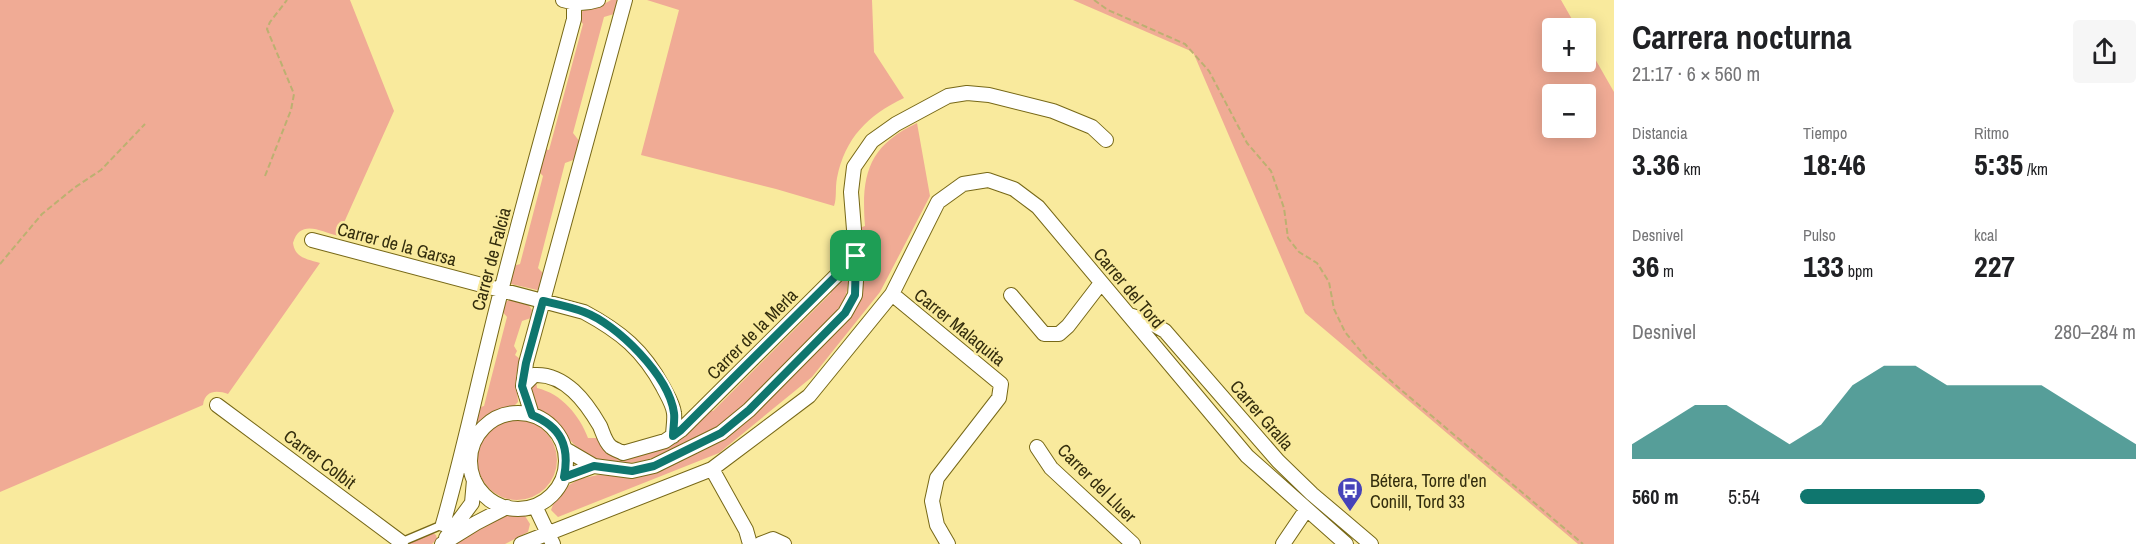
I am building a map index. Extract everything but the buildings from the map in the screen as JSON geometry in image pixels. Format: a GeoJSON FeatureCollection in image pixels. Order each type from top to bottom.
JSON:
{"type":"FeatureCollection","features":[{"type":"Feature","properties":{"kind":"street"},"geometry":{"type":"LineString","coordinates":[[568,2],[588,3],[598,0]]}},
{"type":"Feature","properties":{"kind":"street"},"geometry":{"type":"LineString","coordinates":[[532,415],[522,386],[526,363],[625,0]]}},
{"type":"Feature","properties":{"kind":"street","name":"Carrer de Falcia"},"geometry":{"type":"LineString","coordinates":[[443,524],[469,428],[478,381],[501,290],[574,19],[568,2]]}},
{"type":"Feature","properties":{"kind":"street"},"geometry":{"type":"LineString","coordinates":[[565,449],[594,466],[632,471],[654,466],[721,433],[749,410],[845,313],[855,295],[856,256],[851,192],[854,167],[872,141],[896,124],[948,96],[967,93],[989,95],[1053,111],[1092,127],[1106,140]]}},
{"type":"Feature","properties":{"kind":"street","name":"Carrer del Tord"},"geometry":{"type":"LineString","coordinates":[[521,544],[551,538],[712,469],[809,396],[892,294],[938,202],[963,184],[987,180],[1014,189],[1038,207],[1247,456],[1346,544]]}},
{"type":"Feature","properties":{"kind":"street","name":"Carrer de la Garsa"},"geometry":{"type":"LineString","coordinates":[[312,240],[584,312],[613,328],[635,347],[654,370],[669,397],[674,412],[673,436]]}},
{"type":"Feature","properties":{"kind":"street","name":"Carrer de la Merla"},"geometry":{"type":"LineString","coordinates":[[673,436],[856,256]]}},
{"type":"Feature","properties":{"kind":"street"},"geometry":{"type":"LineString","coordinates":[[1011,295],[1044,334],[1059,334],[1068,326],[1101,283]]}},
{"type":"Feature","properties":{"kind":"street","name":"Carrer Malaquita"},"geometry":{"type":"LineString","coordinates":[[892,294],[1001,384],[999,398],[937,478],[932,501],[937,525],[948,544]]}},
{"type":"Feature","properties":{"kind":"street","name":"Carrer Gralla"},"geometry":{"type":"LineString","coordinates":[[1127,315],[1148,321],[1165,330],[1278,461],[1312,494],[1371,544]]}},
{"type":"Feature","properties":{"kind":"street"},"geometry":{"type":"LineString","coordinates":[[522,386],[534,375],[544,374],[560,381],[576,392],[600,426],[609,446],[623,453],[665,441],[673,436]]}},
{"type":"Feature","properties":{"kind":"street","name":"Carrer Colbit"},"geometry":{"type":"LineString","coordinates":[[218,405],[399,543]]}},
{"type":"Feature","properties":{"kind":"street"},"geometry":{"type":"LineString","coordinates":[[442,544],[472,503],[474,480],[471,465],[472,450],[478,435],[488,424],[501,416],[517,413],[532,415],[543,420],[561,438],[565,449],[564,477],[548,499],[535,506],[521,509],[493,502],[474,480]]}},
{"type":"Feature","properties":{"kind":"street","name":"Carrer del Lluer"},"geometry":{"type":"LineString","coordinates":[[1037,447],[1051,468],[1133,544]]}},
{"type":"Feature","properties":{"kind":"street"},"geometry":{"type":"LineString","coordinates":[[564,477],[594,466]]}},
{"type":"Feature","properties":{"kind":"street"},"geometry":{"type":"LineString","coordinates":[[712,469],[746,530],[750,544]]}},
{"type":"Feature","properties":{"kind":"street"},"geometry":{"type":"LineString","coordinates":[[535,506],[551,538]]}},
{"type":"Feature","properties":{"kind":"street"},"geometry":{"type":"LineString","coordinates":[[442,544],[507,507]]}},
{"type":"Feature","properties":{"kind":"street"},"geometry":{"type":"LineString","coordinates":[[1283,544],[1306,510]]}},
{"type":"Feature","properties":{"kind":"street"},"geometry":{"type":"LineString","coordinates":[[760,544],[773,538],[784,544]]}},
{"type":"Feature","properties":{"kind":"lane"},"geometry":{"type":"LineString","coordinates":[[399,543],[462,516]]}},
{"type":"Feature","properties":{"kind":"path"},"geometry":{"type":"LineString","coordinates":[[265,176],[291,110],[294,94],[267,29],[287,0]]}},
{"type":"Feature","properties":{"kind":"path"},"geometry":{"type":"LineString","coordinates":[[1094,0],[1108,10],[1185,44],[1209,71],[1248,143],[1271,171],[1284,208],[1287,238],[1299,252],[1317,263],[1329,282],[1334,309],[1345,332],[1376,367],[1583,544]]}},
{"type":"Feature","properties":{"kind":"path"},"geometry":{"type":"LineString","coordinates":[[0,264],[42,214],[101,170],[145,124]]}},
{"type":"Feature","properties":{"kind":"shaded area"},"geometry":{"type":"Polygon","coordinates":[[[0,0],[350,0],[394,111],[338,236],[306,229],[300,231],[296,236],[293,243],[296,252],[302,257],[320,263],[228,394],[212,392],[206,396],[203,405],[0,492],[0,0]]]}},
{"type":"Feature","properties":{"kind":"shaded area"},"geometry":{"type":"Polygon","coordinates":[[[611,0],[618,0],[614,14],[604,17],[573,133],[580,142],[576,159],[565,163],[538,268],[545,275],[540,289],[537,290],[511,284],[508,280],[510,267],[520,264],[543,176],[535,168],[541,148],[549,150],[583,24],[576,16],[611,0]]]}},
{"type":"Feature","properties":{"kind":"shaded area"},"geometry":{"type":"Polygon","coordinates":[[[647,0],[872,0],[874,52],[904,98],[869,120],[852,140],[837,178],[834,206],[641,155],[679,10],[647,0]]]}},
{"type":"Feature","properties":{"kind":"shaded area"},"geometry":{"type":"Polygon","coordinates":[[[1073,0],[1561,0],[1571,18],[1542,18],[1542,72],[1596,72],[1596,60],[1614,92],[1614,544],[1578,544],[1305,313],[1193,52],[1073,0]]]}},
{"type":"Feature","properties":{"kind":"shaded area"},"geometry":{"type":"Polygon","coordinates":[[[917,123],[930,196],[880,292],[812,377],[719,453],[558,517],[551,510],[555,499],[579,479],[598,475],[641,476],[714,445],[739,427],[848,317],[859,228],[865,226],[865,192],[871,164],[888,142],[917,123]]]}},
{"type":"Feature","properties":{"kind":"shaded area"},"geometry":{"type":"Polygon","coordinates":[[[841,273],[847,276],[848,288],[842,304],[832,318],[732,417],[672,450],[634,463],[608,463],[596,459],[576,446],[531,400],[529,381],[536,381],[537,388],[562,400],[580,421],[588,438],[597,438],[607,452],[623,459],[704,409],[713,411],[831,293],[829,283],[841,273]]]}},
{"type":"Feature","properties":{"kind":"shaded area"},"geometry":{"type":"Polygon","coordinates":[[[511,299],[528,304],[532,310],[531,318],[522,321],[514,346],[517,351],[515,355],[520,359],[516,377],[518,402],[513,407],[493,412],[475,426],[474,409],[484,406],[507,317],[501,310],[503,303],[511,299]]]}},
{"type":"Feature","properties":{"kind":"shaded area"},"geometry":{"type":"Polygon","coordinates":[[[509,420],[525,420],[546,431],[557,452],[557,468],[546,489],[525,500],[509,500],[495,494],[483,482],[477,468],[477,452],[483,438],[495,426],[509,420]]]}},
{"type":"Feature","properties":{"kind":"shaded area"},"geometry":{"type":"Polygon","coordinates":[[[522,515],[530,524],[528,532],[505,544],[452,544],[496,516],[522,515]]]}},
{"type":"Feature","properties":{"kind":"shaded area"},"geometry":{"type":"Polygon","coordinates":[[[431,532],[436,535],[437,539],[432,544],[403,544],[431,532]]]}},
{"type":"Feature","properties":{"kind":"place","name":"Bétera, Torre d'en Conill, Tord 33"},"geometry":{"type":"Point","coordinates":[1350,513]}},
{"type":"Feature","properties":{"kind":"route"},"geometry":{"type":"LineString","coordinates":[[856,256],[855,295],[845,313],[749,410],[721,433],[654,466],[632,471],[594,466],[564,477],[565,449],[561,438],[543,420],[532,415],[522,386],[543,301],[584,312],[613,328],[635,347],[654,370],[669,397],[674,412],[673,436],[856,256]]}}]}
